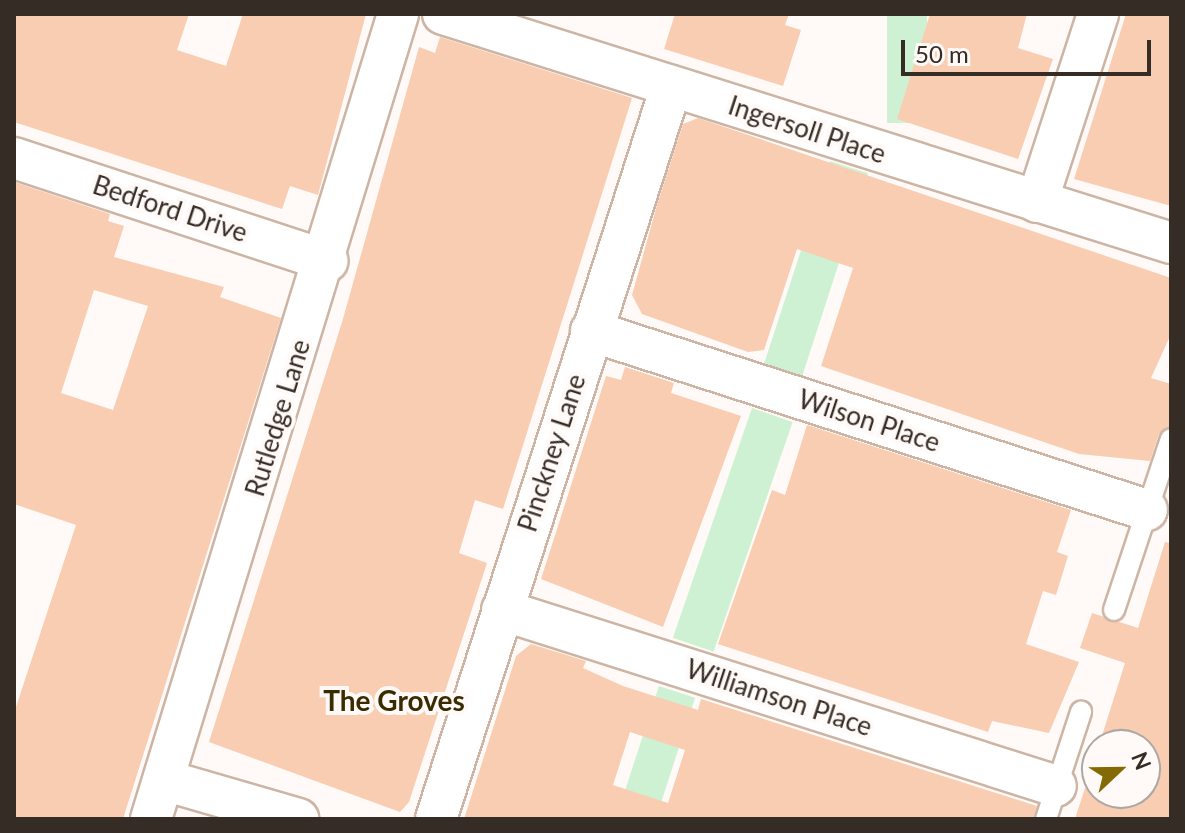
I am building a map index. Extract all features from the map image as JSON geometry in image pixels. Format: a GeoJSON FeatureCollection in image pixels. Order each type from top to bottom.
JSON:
{"type":"FeatureCollection","features":[{"type":"Feature","properties":{"kind":"street","name":"Rutledge Lane"},"geometry":{"type":"LineString","coordinates":[[151,819],[327,261],[398,14]]}},
{"type":"Feature","properties":{"kind":"street","name":"Ingersoll Place"},"geometry":{"type":"LineString","coordinates":[[443,14],[1171,243]]}},
{"type":"Feature","properties":{"kind":"street"},"geometry":{"type":"LineString","coordinates":[[1037,202],[1098,14]]}},
{"type":"Feature","properties":{"kind":"street","name":"Pinckney Lane"},"geometry":{"type":"LineString","coordinates":[[436,819],[671,87]]}},
{"type":"Feature","properties":{"kind":"street","name":"Bedford Drive"},"geometry":{"type":"LineString","coordinates":[[14,158],[327,261]]}},
{"type":"Feature","properties":{"kind":"street","name":"Wilson Place"},"geometry":{"type":"LineString","coordinates":[[591,331],[1147,510]]}},
{"type":"Feature","properties":{"kind":"street","name":"Williamson Place"},"geometry":{"type":"LineString","coordinates":[[502,610],[1051,802]]}},
{"type":"Feature","properties":{"kind":"street"},"geometry":{"type":"LineString","coordinates":[[164,780],[298,819]]}},
{"type":"Feature","properties":{"kind":"lane"},"geometry":{"type":"LineString","coordinates":[[1114,610],[1171,439]]}},
{"type":"Feature","properties":{"kind":"lane"},"geometry":{"type":"LineString","coordinates":[[1051,802],[1081,712]]}},
{"type":"Feature","properties":{"kind":"green space"},"geometry":{"type":"Polygon","coordinates":[[[887,14],[927,14],[927,123],[887,123],[887,14]]]}},
{"type":"Feature","properties":{"kind":"green space"},"geometry":{"type":"Polygon","coordinates":[[[830,161],[868,173],[802,377],[764,365],[830,161]]]}},
{"type":"Feature","properties":{"kind":"green space"},"geometry":{"type":"Polygon","coordinates":[[[752,408],[793,422],[714,652],[673,638],[752,408]]]}},
{"type":"Feature","properties":{"kind":"green space"},"geometry":{"type":"Polygon","coordinates":[[[659,686],[695,698],[656,819],[616,818],[659,686]]]}},
{"type":"Feature","properties":{"kind":"building"},"geometry":{"type":"Polygon","coordinates":[[[14,14],[189,14],[177,50],[226,66],[243,14],[366,14],[318,195],[290,186],[282,209],[14,122],[14,14]]]}},
{"type":"Feature","properties":{"kind":"building"},"geometry":{"type":"Polygon","coordinates":[[[675,14],[789,14],[785,25],[801,30],[783,86],[664,49],[675,14]]]}},
{"type":"Feature","properties":{"kind":"building"},"geometry":{"type":"Polygon","coordinates":[[[930,14],[1027,14],[1018,48],[1053,59],[1018,159],[897,119],[930,14]]]}},
{"type":"Feature","properties":{"kind":"building"},"geometry":{"type":"Polygon","coordinates":[[[1126,14],[1171,14],[1171,206],[1074,179],[1126,14]]]}},
{"type":"Feature","properties":{"kind":"building"},"geometry":{"type":"Polygon","coordinates":[[[440,37],[632,98],[503,509],[475,500],[459,553],[487,563],[409,802],[400,812],[209,742],[343,319],[419,47],[435,53],[440,37]]]}},
{"type":"Feature","properties":{"kind":"building"},"geometry":{"type":"Polygon","coordinates":[[[698,118],[1171,278],[1171,334],[1151,378],[1171,384],[1171,426],[1159,434],[1150,461],[1079,454],[821,366],[853,268],[797,249],[764,350],[748,352],[642,314],[632,295],[657,205],[683,124],[698,118]]]}},
{"type":"Feature","properties":{"kind":"building"},"geometry":{"type":"Polygon","coordinates":[[[14,182],[110,214],[108,221],[124,226],[114,257],[224,287],[220,297],[281,318],[123,819],[14,819],[14,713],[76,525],[14,504],[14,182]],[[94,290],[61,393],[113,410],[148,306],[94,290]]]}},
{"type":"Feature","properties":{"kind":"building"},"geometry":{"type":"Polygon","coordinates":[[[625,367],[674,383],[671,393],[741,416],[663,627],[541,579],[606,376],[621,380],[625,367]]]}},
{"type":"Feature","properties":{"kind":"building"},"geometry":{"type":"Polygon","coordinates":[[[807,425],[1071,510],[1057,552],[1068,556],[1056,595],[1043,591],[1026,644],[1079,662],[1049,733],[992,721],[988,732],[718,644],[772,490],[785,495],[807,425]]]}},
{"type":"Feature","properties":{"kind":"building"},"geometry":{"type":"Polygon","coordinates":[[[1165,542],[1171,543],[1171,819],[1075,819],[1081,800],[1081,809],[1161,809],[1161,729],[1104,729],[1125,663],[1080,648],[1092,613],[1138,628],[1165,542]]]}},
{"type":"Feature","properties":{"kind":"building"},"geometry":{"type":"Polygon","coordinates":[[[531,644],[586,661],[583,668],[623,686],[698,710],[701,699],[1037,806],[1033,819],[464,819],[516,656],[531,644]],[[630,732],[613,785],[668,803],[685,750],[630,732]]]}},
{"type":"Feature","properties":{"kind":"district","name":"The Groves"},"geometry":{"type":"Point","coordinates":[394,700]}}]}
